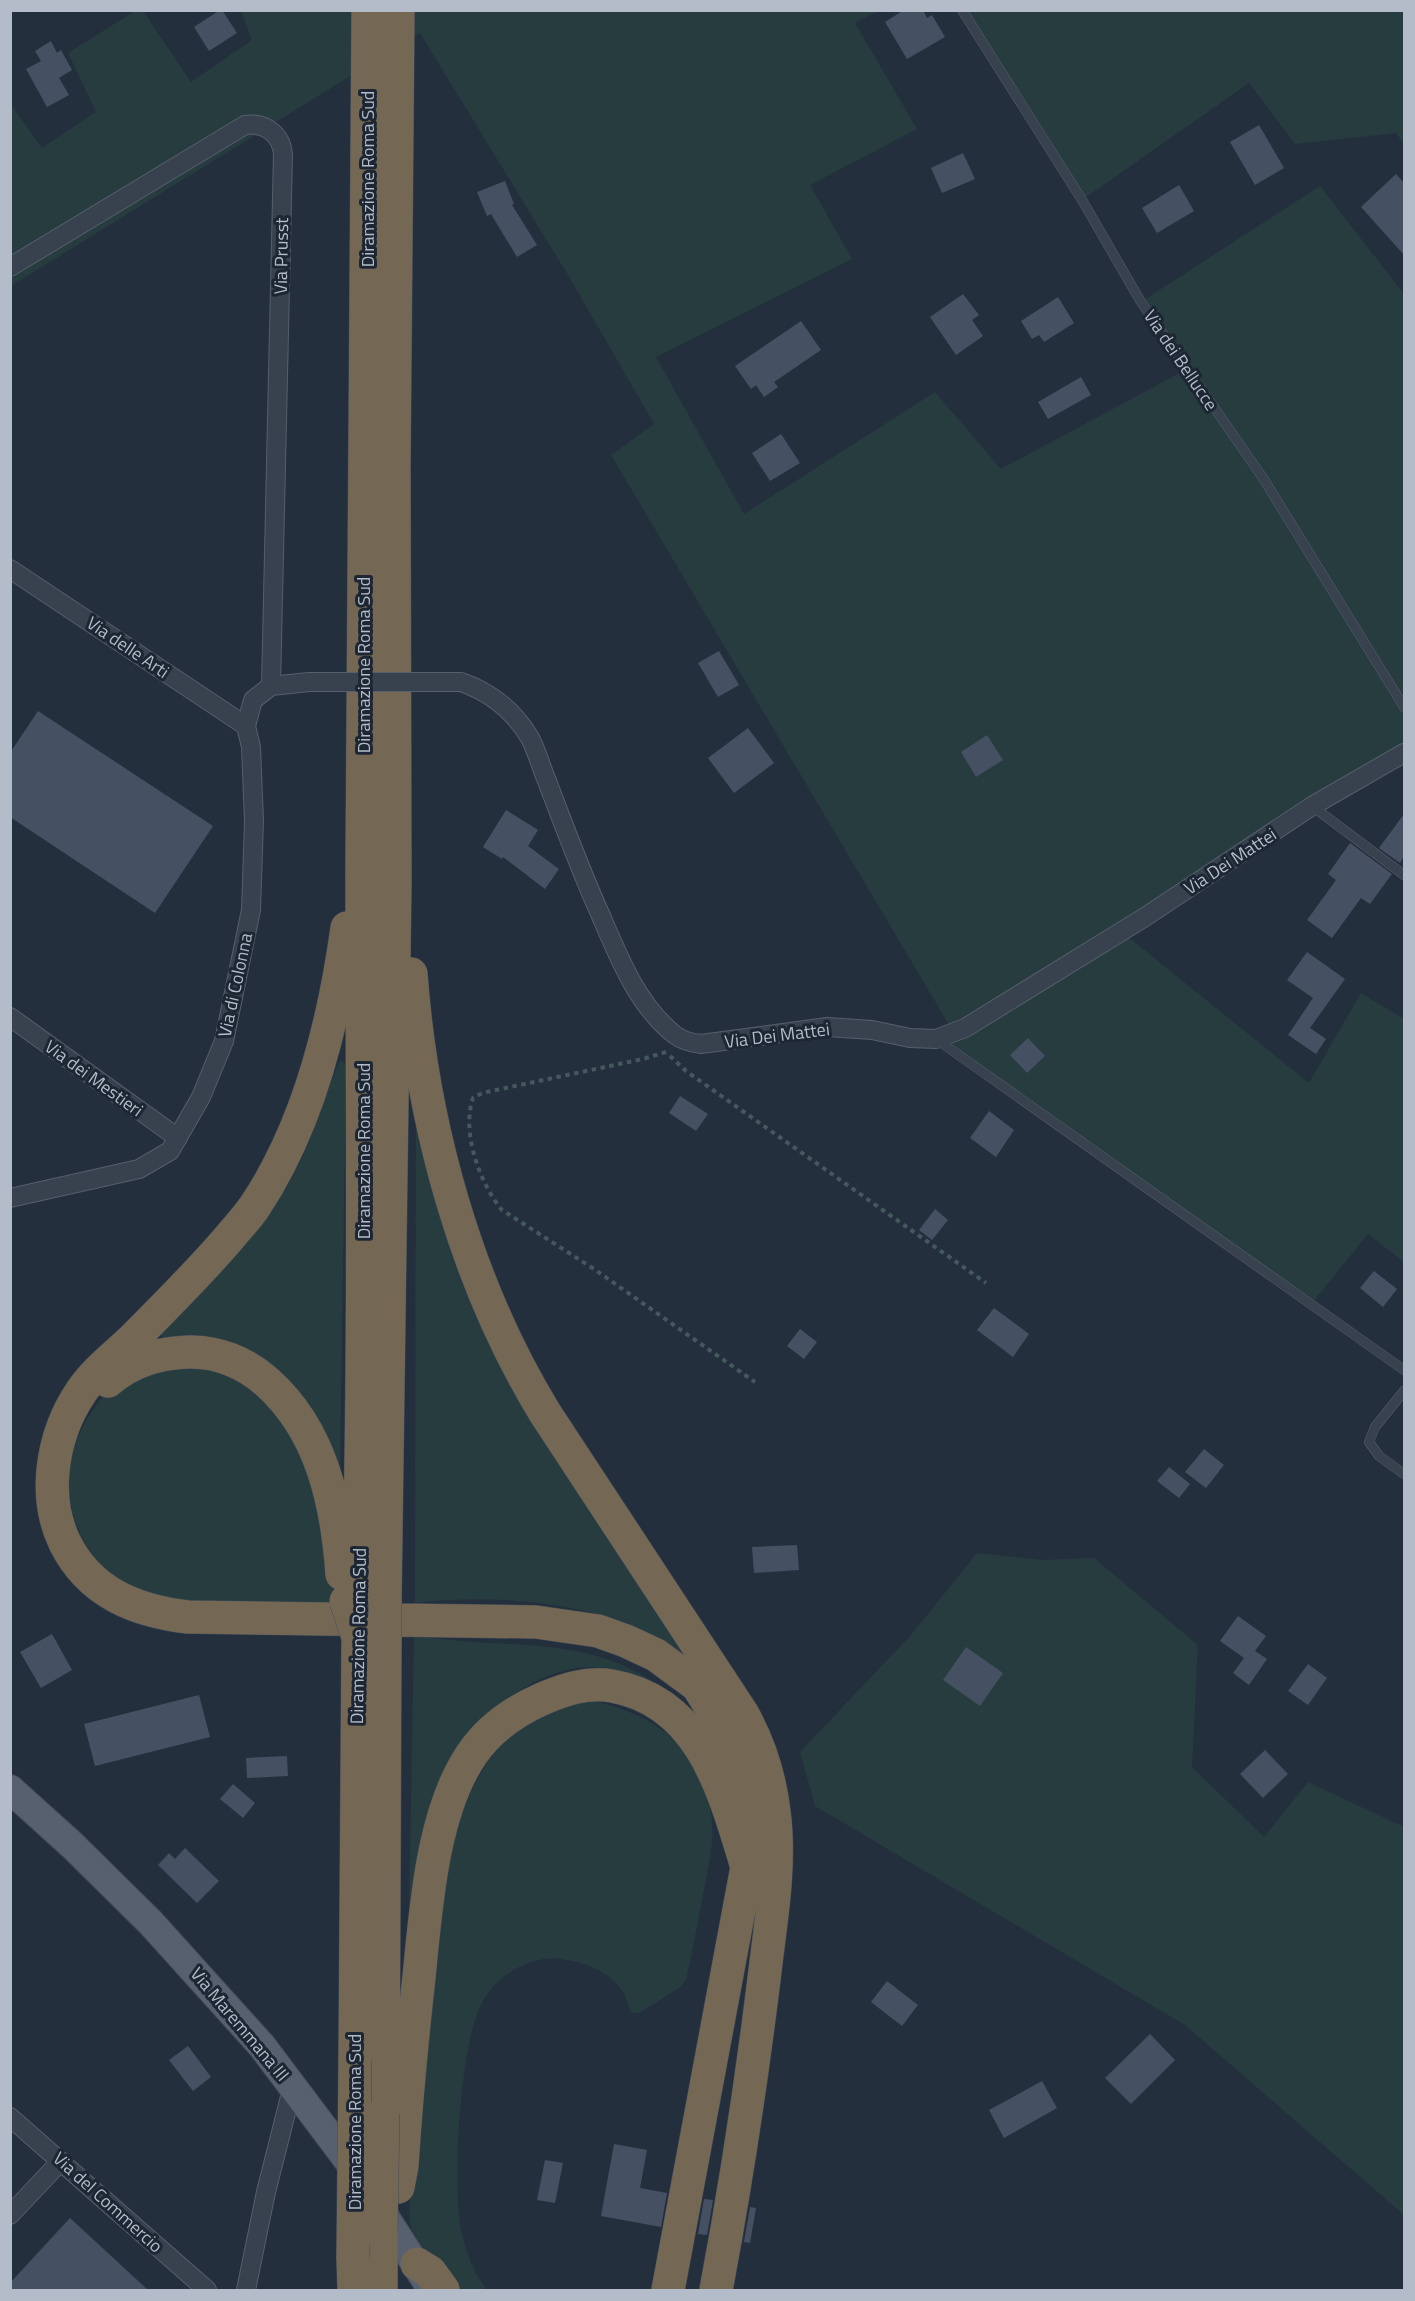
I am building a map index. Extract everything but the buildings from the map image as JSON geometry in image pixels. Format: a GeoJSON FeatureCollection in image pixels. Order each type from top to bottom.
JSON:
{"type":"FeatureCollection","features":[{"type":"Feature","properties":{"kind":"highway","name":"Diramazione Roma Sud"},"geometry":{"type":"LineString","coordinates":[[368,10],[362,865],[364,1140],[361,1492],[363,1602],[371,1637],[382,2114],[381,2290]]}},
{"type":"Feature","properties":{"kind":"highway","name":"Diramazione Roma Sud"},"geometry":{"type":"LineString","coordinates":[[363,1602],[395,884],[394,453],[398,10]]}},
{"type":"Feature","properties":{"kind":"highway"},"geometry":{"type":"LineString","coordinates":[[362,865],[351,904],[327,1033],[300,1118],[280,1163],[254,1208],[197,1276],[92,1379],[77,1398],[59,1439],[52,1475],[57,1525],[68,1548],[83,1570],[115,1597],[146,1610],[188,1617],[536,1622],[565,1625],[598,1631],[641,1648],[742,1713]]}},
{"type":"Feature","properties":{"kind":"highway"},"geometry":{"type":"LineString","coordinates":[[395,884],[406,925],[422,1065],[438,1139],[462,1232],[488,1305],[517,1366],[545,1413],[742,1713],[761,1756],[771,1795],[777,1840],[775,1884],[751,2090],[716,2290]]}},
{"type":"Feature","properties":{"kind":"highway"},"geometry":{"type":"LineString","coordinates":[[72,1411],[123,1370],[136,1362],[158,1354],[203,1352],[229,1359],[254,1372],[288,1403],[298,1416],[315,1448],[363,1602]]}},
{"type":"Feature","properties":{"kind":"highway","name":"Diramazione Roma Sud"},"geometry":{"type":"LineString","coordinates":[[354,2290],[355,2060],[371,1637]]}},
{"type":"Feature","properties":{"kind":"highway"},"geometry":{"type":"LineString","coordinates":[[381,2232],[396,2194],[403,2155],[415,2011],[434,1859],[447,1810],[459,1779],[471,1755],[495,1728],[536,1701],[559,1691],[581,1686],[616,1687],[650,1699],[676,1717],[702,1747],[730,1813],[747,1867]]}},
{"type":"Feature","properties":{"kind":"highway"},"geometry":{"type":"LineString","coordinates":[[668,2290],[747,1867],[749,1827],[743,1781],[732,1747],[716,1714],[698,1686]]}},
{"type":"Feature","properties":{"kind":"highway"},"geometry":{"type":"LineString","coordinates":[[425,2277],[430,2272],[443,2290]]}},
{"type":"Feature","properties":{"kind":"main road","name":"Via Maremmana III"},"geometry":{"type":"LineString","coordinates":[[10,1789],[152,1923],[210,1985],[292,2085],[350,2163],[425,2277]]}},
{"type":"Feature","properties":{"kind":"street","name":"Via Prusst"},"geometry":{"type":"LineString","coordinates":[[10,267],[245,125],[260,125],[277,136],[283,154],[272,686]]}},
{"type":"Feature","properties":{"kind":"street","name":"Via delle Arti"},"geometry":{"type":"LineString","coordinates":[[10,569],[246,726]]}},
{"type":"Feature","properties":{"kind":"street"},"geometry":{"type":"LineString","coordinates":[[246,726],[254,700],[272,686],[309,682],[461,682],[479,689],[500,702],[530,739],[623,967],[648,1006],[677,1037]]}},
{"type":"Feature","properties":{"kind":"street","name":"Via di Colonna"},"geometry":{"type":"LineString","coordinates":[[10,1198],[139,1169],[170,1151],[201,1097],[224,1041],[251,910],[254,821],[251,747],[246,726]]}},
{"type":"Feature","properties":{"kind":"street","name":"Via Dei Mattei"},"geometry":{"type":"LineString","coordinates":[[677,1037],[701,1044],[827,1027],[872,1030],[910,1038],[936,1039],[965,1028],[1145,917],[1312,807],[1404,753]]}},
{"type":"Feature","properties":{"kind":"street","name":"Via dei Mestieri"},"geometry":{"type":"LineString","coordinates":[[10,1017],[178,1138]]}},
{"type":"Feature","properties":{"kind":"street"},"geometry":{"type":"LineString","coordinates":[[246,2290],[251,2258],[292,2085]]}},
{"type":"Feature","properties":{"kind":"street","name":"Via del Commercio"},"geometry":{"type":"LineString","coordinates":[[10,2117],[205,2290]]}},
{"type":"Feature","properties":{"kind":"street"},"geometry":{"type":"LineString","coordinates":[[10,2215],[62,2161]]}},
{"type":"Feature","properties":{"kind":"street"},"geometry":{"type":"LineString","coordinates":[[251,2258],[260,2290]]}},
{"type":"Feature","properties":{"kind":"lane","name":"Via dei Bellucce"},"geometry":{"type":"LineString","coordinates":[[962,10],[1082,200],[1141,302],[1263,478],[1404,707]]}},
{"type":"Feature","properties":{"kind":"lane"},"geometry":{"type":"LineString","coordinates":[[1312,807],[1404,875]]}},
{"type":"Feature","properties":{"kind":"lane"},"geometry":{"type":"LineString","coordinates":[[936,1039],[1404,1370]]}},
{"type":"Feature","properties":{"kind":"lane"},"geometry":{"type":"LineString","coordinates":[[1404,1391],[1375,1427],[1369,1442],[1378,1456],[1404,1474]]}},
{"type":"Feature","properties":{"kind":"path"},"geometry":{"type":"LineString","coordinates":[[677,1037],[666,1052],[643,1059],[482,1093],[473,1098],[470,1109],[470,1131],[480,1174],[492,1198],[502,1210],[594,1269],[755,1382]]}},
{"type":"Feature","properties":{"kind":"path"},"geometry":{"type":"LineString","coordinates":[[666,1052],[686,1071],[986,1283]]}},
{"type":"Feature","properties":{"kind":"green space"},"geometry":{"type":"Polygon","coordinates":[[[135,11],[143,11],[191,82],[252,40],[241,11],[878,11],[855,23],[917,129],[810,185],[852,259],[656,357],[744,514],[935,392],[1001,469],[1187,369],[1141,302],[1320,186],[1404,294],[1404,753],[1122,932],[1309,1083],[1361,993],[1404,1019],[1404,1262],[1368,1234],[1308,1308],[952,1048],[955,1035],[611,455],[654,424],[571,280],[420,33],[11,286],[10,103],[42,148],[96,112],[68,53],[135,11]]]}},
{"type":"Feature","properties":{"kind":"green space"},"geometry":{"type":"Polygon","coordinates":[[[962,11],[1404,11],[1404,144],[1396,133],[1295,144],[1249,83],[1082,200],[962,11]]]}},
{"type":"Feature","properties":{"kind":"green space"},"geometry":{"type":"Polygon","coordinates":[[[341,1060],[346,1065],[340,1476],[309,1408],[164,1341],[160,1333],[242,1248],[277,1202],[306,1150],[341,1060]]]}},
{"type":"Feature","properties":{"kind":"green space"},"geometry":{"type":"Polygon","coordinates":[[[416,1102],[447,1210],[691,1661],[662,1640],[631,1625],[571,1608],[507,1600],[444,1600],[415,1603],[416,1102]]]}},
{"type":"Feature","properties":{"kind":"green space"},"geometry":{"type":"Polygon","coordinates":[[[215,1365],[271,1394],[305,1438],[337,1592],[335,1604],[184,1602],[137,1591],[116,1578],[97,1561],[84,1542],[74,1519],[69,1493],[70,1467],[74,1445],[99,1401],[119,1384],[138,1373],[215,1365]]]}},
{"type":"Feature","properties":{"kind":"green space"},"geometry":{"type":"Polygon","coordinates":[[[977,1553],[1043,1560],[1094,1558],[1198,1645],[1192,1767],[1264,1837],[1308,1782],[1404,1827],[1404,2215],[1185,2025],[815,1806],[800,1752],[911,1635],[977,1553]]]}},
{"type":"Feature","properties":{"kind":"green space"},"geometry":{"type":"Polygon","coordinates":[[[414,1635],[445,1640],[569,1650],[599,1657],[628,1668],[656,1684],[621,1671],[597,1667],[578,1668],[542,1678],[525,1687],[508,1698],[480,1723],[408,1966],[414,1635]]]}},
{"type":"Feature","properties":{"kind":"green space"},"geometry":{"type":"Polygon","coordinates":[[[592,1701],[638,1716],[674,1740],[700,1775],[708,1797],[712,1822],[711,1847],[686,1980],[679,1988],[639,2013],[632,2013],[623,1992],[604,1973],[579,1962],[549,1959],[537,1960],[515,1969],[488,1993],[474,2022],[468,2048],[460,2111],[457,2175],[460,2223],[464,2240],[473,2267],[487,2290],[455,2290],[416,2237],[410,2224],[409,2214],[416,2108],[435,1936],[456,1830],[476,1783],[503,1743],[541,1715],[592,1701]]]}}]}
